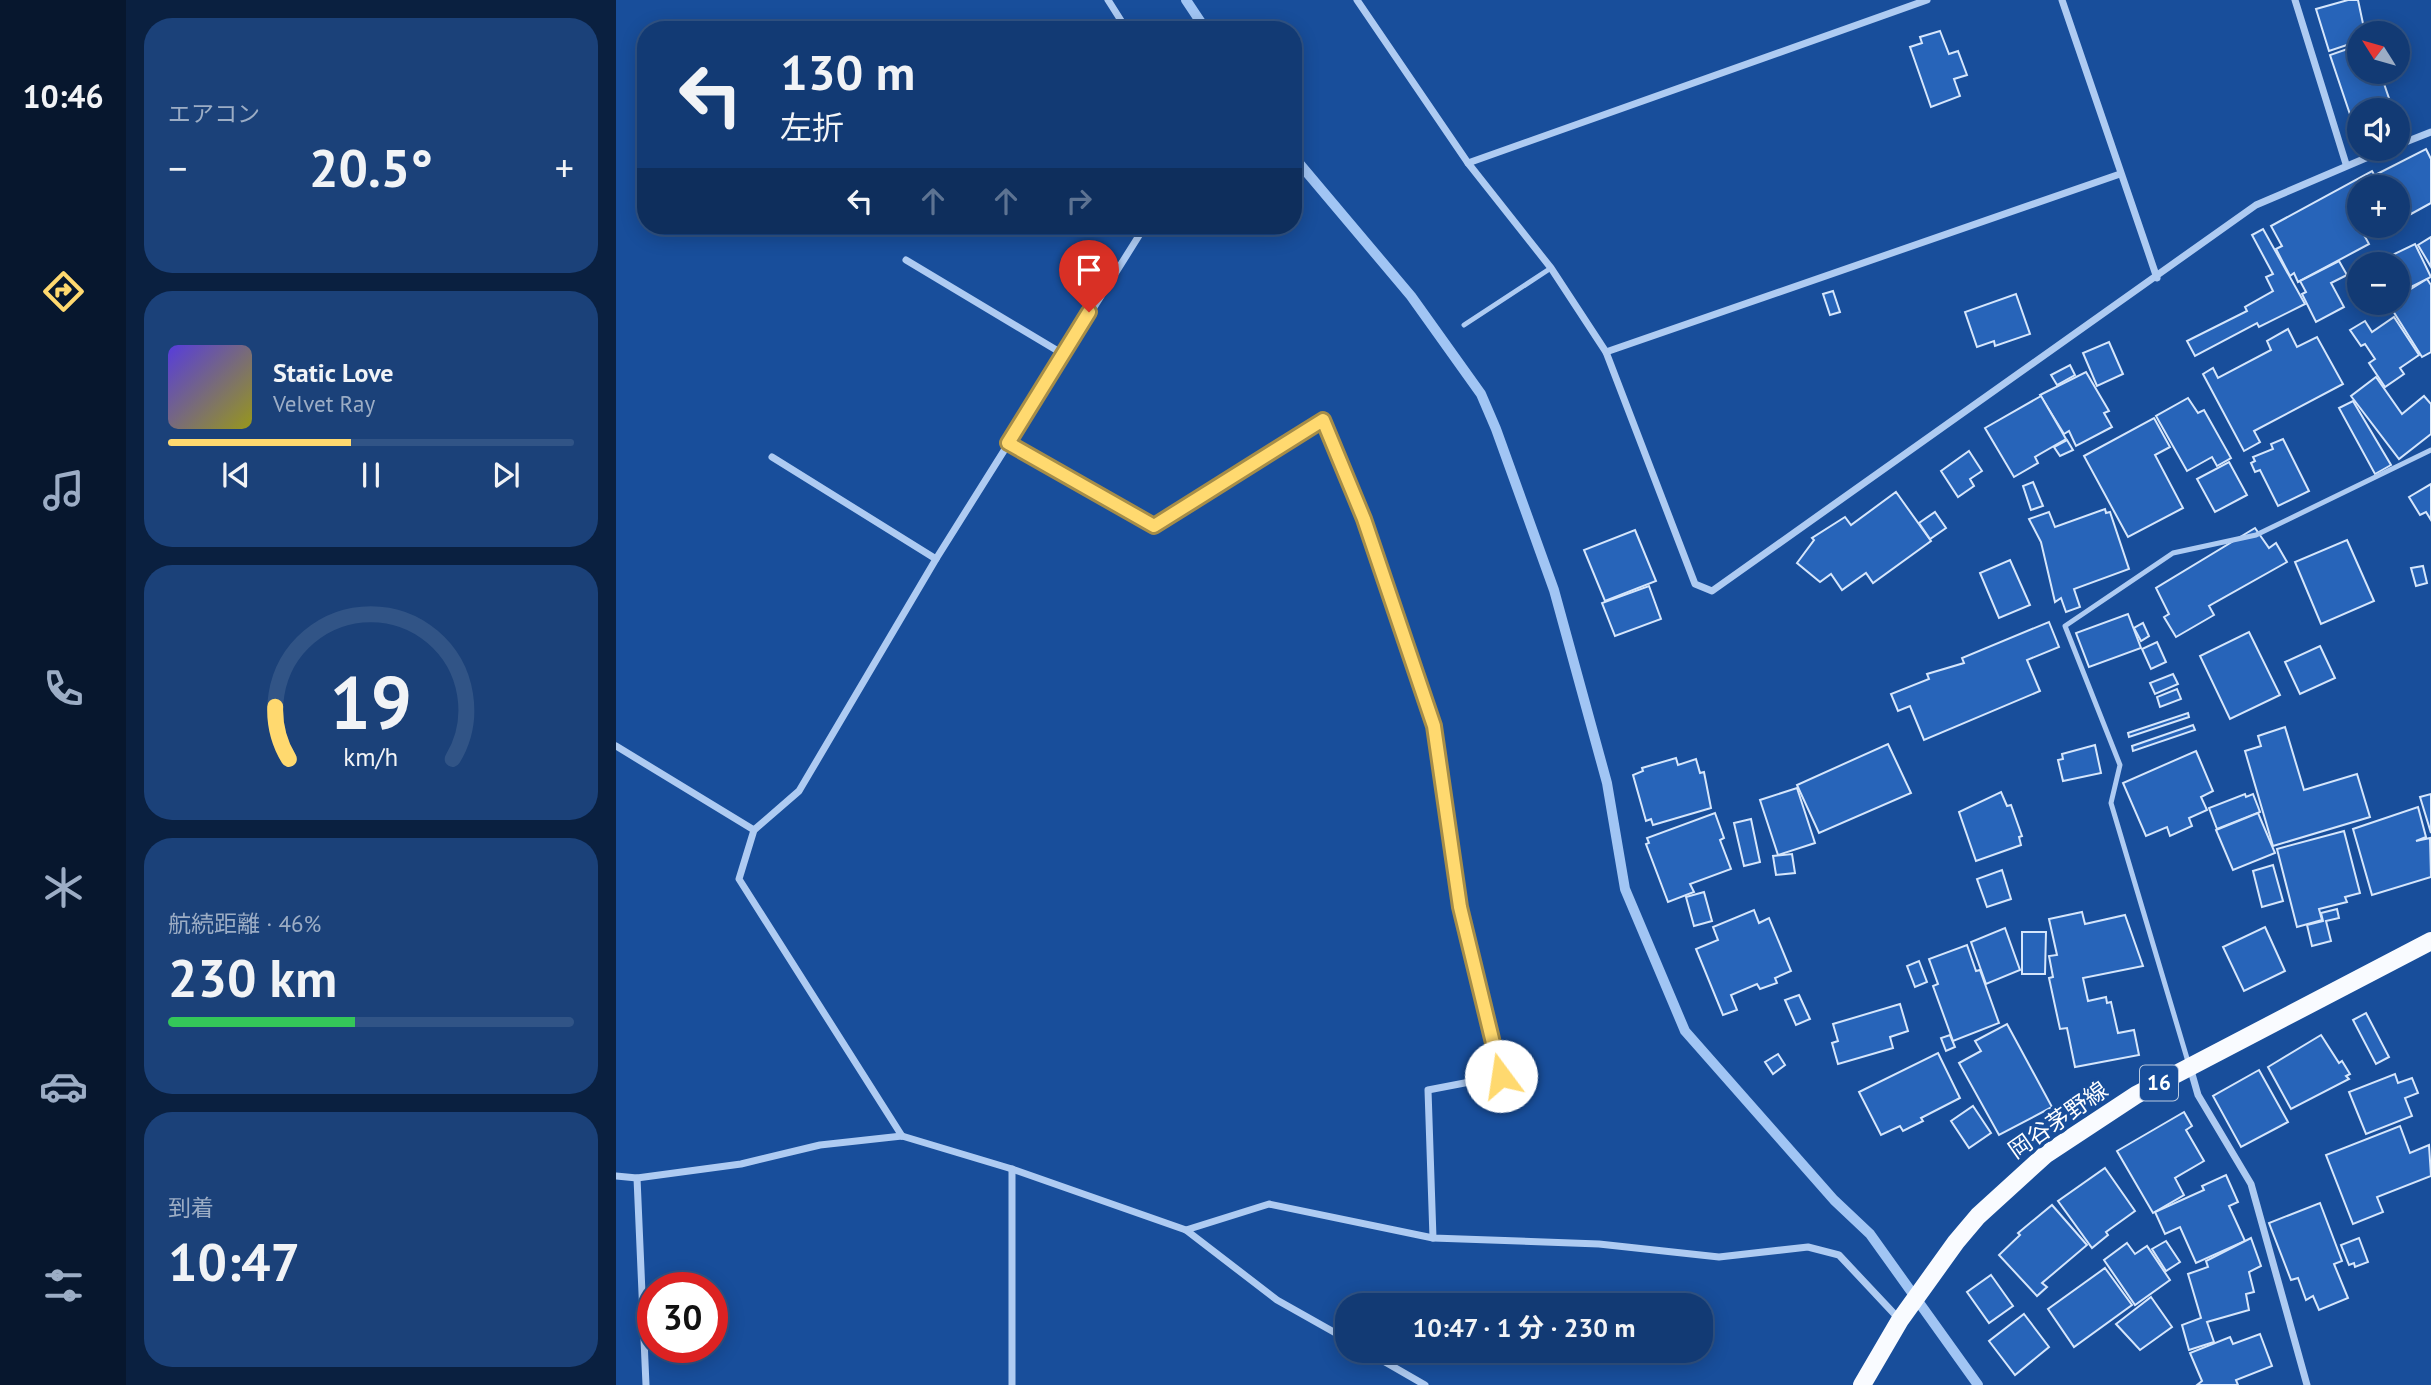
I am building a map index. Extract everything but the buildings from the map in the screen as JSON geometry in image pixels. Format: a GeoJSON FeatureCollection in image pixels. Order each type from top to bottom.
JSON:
{"type":"FeatureCollection","features":[{"type":"Feature","properties":{"kind":"main road","name":"岡谷茅野線"},"geometry":{"type":"LineString","coordinates":[[1862,1385],[1904,1315],[1978,1216],[2045,1155],[2136,1096],[2189,1066],[2245,1040],[2431,941]]}},
{"type":"Feature","properties":{"kind":"street"},"geometry":{"type":"LineString","coordinates":[[1108,0],[1121,21]]}},
{"type":"Feature","properties":{"kind":"street"},"geometry":{"type":"LineString","coordinates":[[1357,0],[1468,163],[1550,268],[1606,352],[1695,584],[1712,591],[2157,278],[2256,205],[2354,161]]}},
{"type":"Feature","properties":{"kind":"street"},"geometry":{"type":"LineString","coordinates":[[1468,163],[1927,0]]}},
{"type":"Feature","properties":{"kind":"street"},"geometry":{"type":"LineString","coordinates":[[2062,0],[2157,278]]}},
{"type":"Feature","properties":{"kind":"street"},"geometry":{"type":"LineString","coordinates":[[2295,0],[2346,164]]}},
{"type":"Feature","properties":{"kind":"street"},"geometry":{"type":"LineString","coordinates":[[2410,140],[2431,132]]}},
{"type":"Feature","properties":{"kind":"street"},"geometry":{"type":"LineString","coordinates":[[1606,352],[2120,174]]}},
{"type":"Feature","properties":{"kind":"street"},"geometry":{"type":"LineString","coordinates":[[902,1136],[739,879],[754,830],[799,791],[936,559],[1137,235]]}},
{"type":"Feature","properties":{"kind":"street"},"geometry":{"type":"LineString","coordinates":[[906,260],[1063,354]]}},
{"type":"Feature","properties":{"kind":"street"},"geometry":{"type":"LineString","coordinates":[[1008,443],[1154,526],[1323,420],[1364,519],[1434,726],[1460,907],[1501,1076],[1428,1090],[1433,1238]]}},
{"type":"Feature","properties":{"kind":"street"},"geometry":{"type":"LineString","coordinates":[[772,457],[936,559]]}},
{"type":"Feature","properties":{"kind":"street"},"geometry":{"type":"LineString","coordinates":[[616,746],[754,830]]}},
{"type":"Feature","properties":{"kind":"street"},"geometry":{"type":"LineString","coordinates":[[2189,1066],[2199,1095],[2251,1184],[2307,1385]]}},
{"type":"Feature","properties":{"kind":"street"},"geometry":{"type":"LineString","coordinates":[[616,1176],[637,1178],[741,1164],[820,1145],[902,1136],[1012,1169],[1186,1230],[1277,1300],[1335,1333]]}},
{"type":"Feature","properties":{"kind":"street"},"geometry":{"type":"LineString","coordinates":[[1012,1169],[1012,1385]]}},
{"type":"Feature","properties":{"kind":"street"},"geometry":{"type":"LineString","coordinates":[[637,1178],[646,1385]]}},
{"type":"Feature","properties":{"kind":"street"},"geometry":{"type":"LineString","coordinates":[[1186,1230],[1269,1204],[1433,1238],[1599,1244],[1718,1257],[1808,1247],[1839,1255],[1904,1315]]}},
{"type":"Feature","properties":{"kind":"street"},"geometry":{"type":"LineString","coordinates":[[1387,1363],[1425,1385]]}},
{"type":"Feature","properties":{"kind":"lane"},"geometry":{"type":"LineString","coordinates":[[1464,325],[1550,268]]}},
{"type":"Feature","properties":{"kind":"lane"},"geometry":{"type":"LineString","coordinates":[[2189,1066],[2111,803],[2120,765],[2065,626],[2173,553],[2256,535],[2431,450]]}},
{"type":"Feature","properties":{"kind":"waterway"},"geometry":{"type":"LineString","coordinates":[[1186,0],[1200,21]]}},
{"type":"Feature","properties":{"kind":"waterway"},"geometry":{"type":"LineString","coordinates":[[1302,167],[1411,296],[1481,394],[1554,590],[1607,783],[1625,889],[1685,1031],[1834,1200],[1870,1234],[1978,1385]]}},
{"type":"Feature","properties":{"kind":"route"},"geometry":{"type":"LineString","coordinates":[[1089,312],[1008,443],[1154,526],[1323,420],[1364,519],[1434,726],[1460,907],[1501,1076]]}}]}
